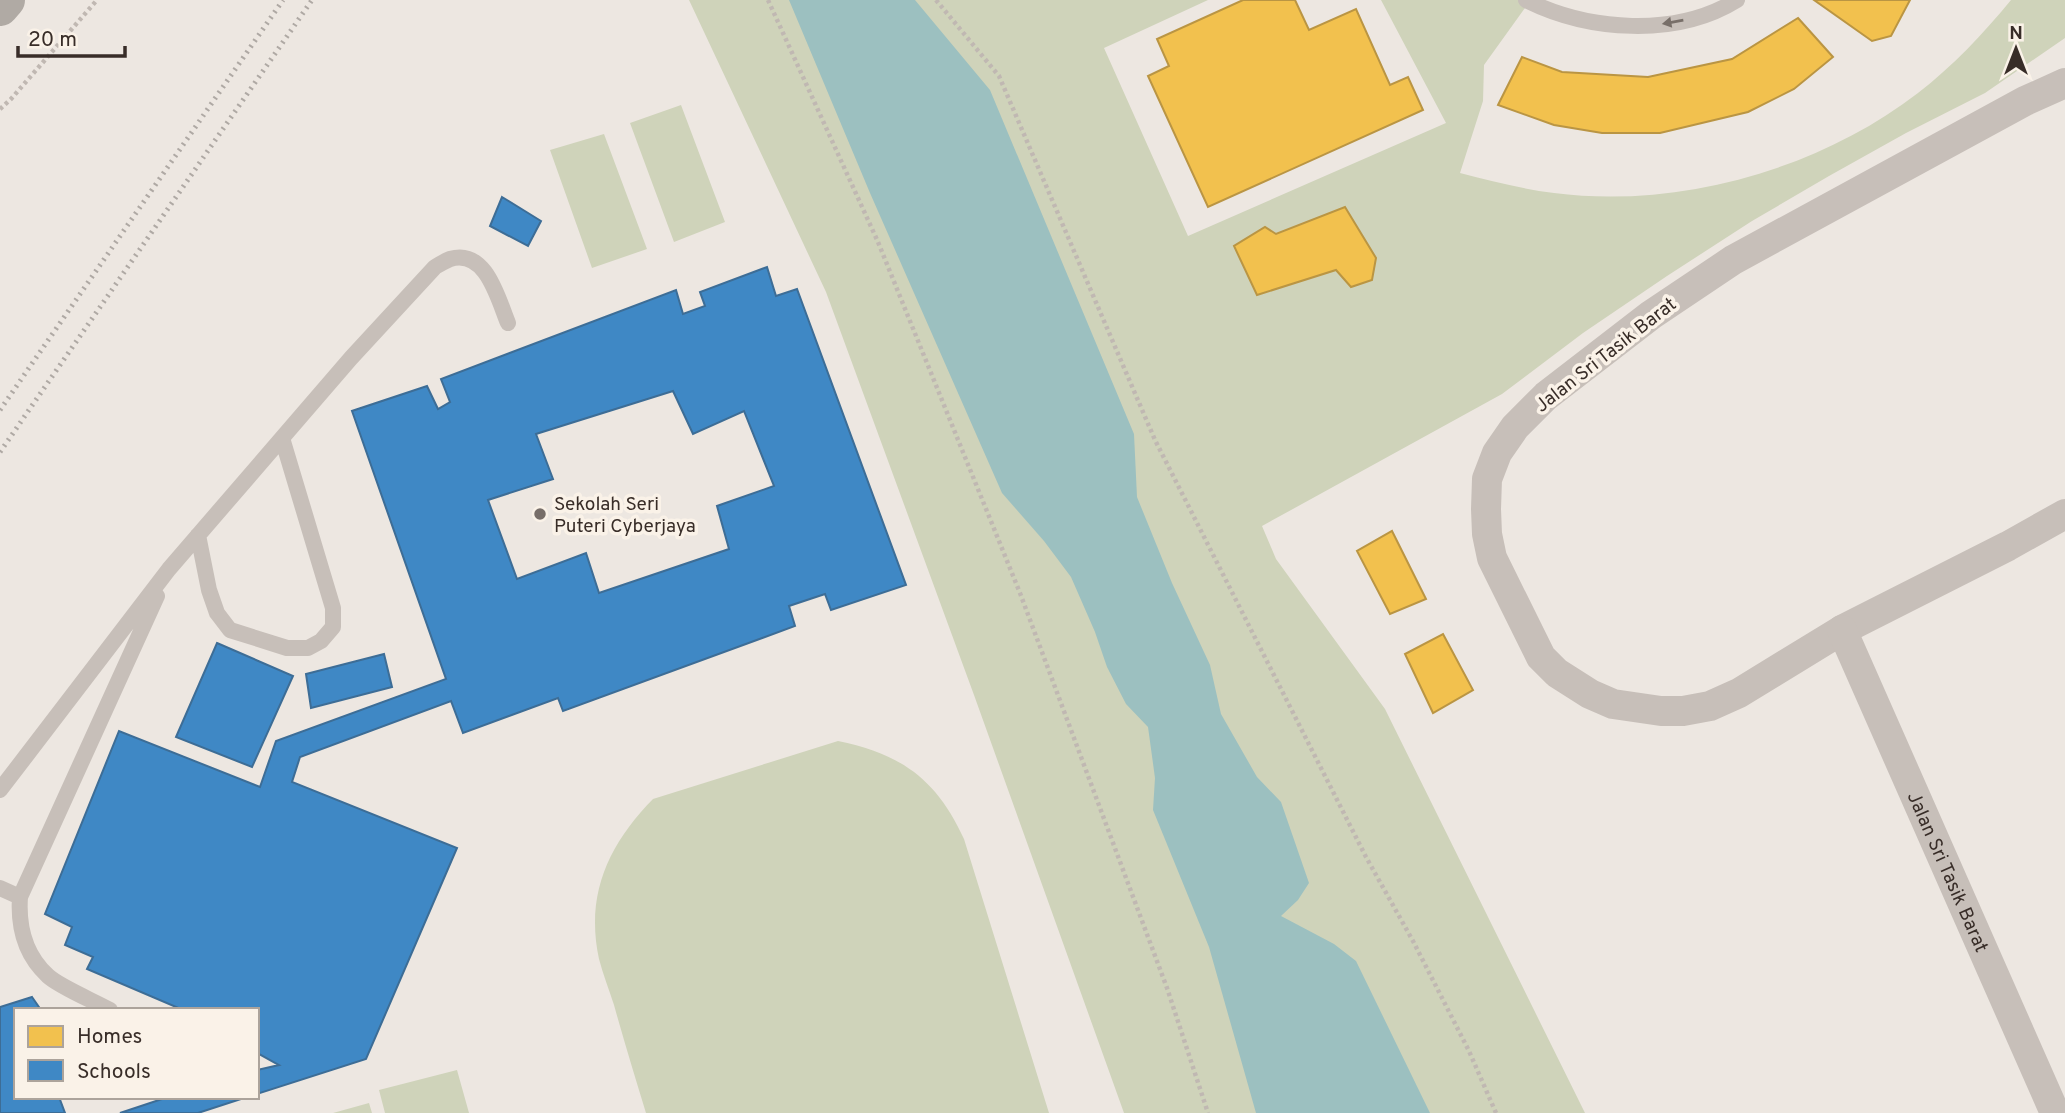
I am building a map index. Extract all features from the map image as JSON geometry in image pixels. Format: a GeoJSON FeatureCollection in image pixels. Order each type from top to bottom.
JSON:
{"type":"FeatureCollection","features":[{"type":"Feature","properties":{"kind":"highway"},"geometry":{"type":"LineString","coordinates":[[0,7],[6,0]]}},
{"type":"Feature","properties":{"kind":"street","name":"Jalan Sri Tasik Barat"},"geometry":{"type":"LineString","coordinates":[[2065,83],[2025,101],[1733,260],[1651,315],[1546,396],[1515,427],[1497,453],[1487,479],[1486,509],[1492,558],[1541,657],[1557,673],[1590,694],[1613,704],[1661,711],[1683,711],[1710,706],[1739,693],[1842,630],[2065,514]]}},
{"type":"Feature","properties":{"kind":"street","name":"Jalan Sri Tasik Barat"},"geometry":{"type":"LineString","coordinates":[[1842,630],[2055,1113]]}},
{"type":"Feature","properties":{"kind":"lane"},"geometry":{"type":"LineString","coordinates":[[1526,0],[1557,14],[1587,22],[1649,26],[1703,15],[1737,0]]}},
{"type":"Feature","properties":{"kind":"lane"},"geometry":{"type":"LineString","coordinates":[[0,790],[169,569],[351,358],[435,267],[452,259],[467,259],[482,268],[491,279],[508,323]]}},
{"type":"Feature","properties":{"kind":"lane"},"geometry":{"type":"LineString","coordinates":[[198,535],[209,590],[217,613],[230,630],[287,648],[308,648],[321,641],[333,627],[333,608],[282,438]]}},
{"type":"Feature","properties":{"kind":"lane"},"geometry":{"type":"LineString","coordinates":[[106,1008],[49,977],[30,955],[22,933],[20,897],[169,569]]}},
{"type":"Feature","properties":{"kind":"lane"},"geometry":{"type":"LineString","coordinates":[[0,888],[20,897]]}},
{"type":"Feature","properties":{"kind":"path"},"geometry":{"type":"LineString","coordinates":[[0,109],[97,0]]}},
{"type":"Feature","properties":{"kind":"path"},"geometry":{"type":"LineString","coordinates":[[768,0],[878,242],[1020,593],[1167,988],[1208,1113]]}},
{"type":"Feature","properties":{"kind":"path"},"geometry":{"type":"LineString","coordinates":[[936,0],[999,76],[1155,440],[1366,857],[1426,965],[1469,1051],[1496,1113]]}},
{"type":"Feature","properties":{"kind":"green space"},"geometry":{"type":"Polygon","coordinates":[[[689,0],[1208,0],[1104,48],[1188,236],[1446,123],[1381,0],[1520,0],[1527,5],[1484,65],[1483,101],[1460,173],[1554,193],[1601,196],[1649,195],[1697,189],[1792,163],[1879,120],[1918,93],[1967,49],[2011,0],[2065,0],[2065,38],[1985,93],[1906,133],[1752,221],[1583,333],[1502,394],[1262,526],[1276,559],[1385,709],[1585,1113],[1124,1113],[826,292],[689,0]]]}},
{"type":"Feature","properties":{"kind":"green space"},"geometry":{"type":"Polygon","coordinates":[[[681,105],[725,222],[674,242],[630,123],[681,105]]]}},
{"type":"Feature","properties":{"kind":"green space"},"geometry":{"type":"Polygon","coordinates":[[[604,134],[647,249],[592,268],[550,150],[604,134]]]}},
{"type":"Feature","properties":{"kind":"green space"},"geometry":{"type":"Polygon","coordinates":[[[838,741],[899,762],[929,785],[953,818],[964,839],[1049,1113],[646,1113],[599,959],[595,935],[598,892],[613,852],[637,816],[653,799],[838,741]]]}},
{"type":"Feature","properties":{"kind":"green space"},"geometry":{"type":"Polygon","coordinates":[[[457,1070],[469,1113],[385,1113],[379,1090],[457,1070]]]}},
{"type":"Feature","properties":{"kind":"green space"},"geometry":{"type":"Polygon","coordinates":[[[369,1103],[372,1113],[333,1113],[369,1103]]]}},
{"type":"Feature","properties":{"kind":"water"},"geometry":{"type":"Polygon","coordinates":[[[789,0],[915,0],[990,90],[1134,434],[1137,497],[1172,583],[1210,665],[1221,714],[1257,777],[1281,802],[1309,883],[1298,900],[1281,916],[1334,944],[1356,961],[1430,1113],[1256,1113],[1209,947],[1153,810],[1155,778],[1148,727],[1126,704],[1107,667],[1071,577],[1002,493],[870,193],[789,0]]]}},
{"type":"Feature","properties":{"kind":"building: Homes"},"geometry":{"type":"Polygon","coordinates":[[[1243,0],[1295,0],[1309,30],[1356,9],[1390,85],[1408,77],[1423,110],[1208,207],[1148,76],[1169,66],[1157,39],[1243,0]]]}},
{"type":"Feature","properties":{"kind":"building: Homes"},"geometry":{"type":"Polygon","coordinates":[[[1814,0],[1910,0],[1891,36],[1872,41],[1814,0]]]}},
{"type":"Feature","properties":{"kind":"building: Homes"},"geometry":{"type":"Polygon","coordinates":[[[1798,18],[1833,57],[1794,89],[1748,112],[1660,133],[1602,133],[1554,125],[1498,105],[1522,57],[1562,72],[1648,77],[1732,59],[1798,18]]]}},
{"type":"Feature","properties":{"kind":"building: Homes"},"geometry":{"type":"Polygon","coordinates":[[[1345,207],[1376,258],[1372,280],[1351,287],[1336,270],[1257,295],[1234,246],[1265,227],[1276,234],[1345,207]]]}},
{"type":"Feature","properties":{"kind":"building: Homes"},"geometry":{"type":"Polygon","coordinates":[[[1392,531],[1426,599],[1390,614],[1357,551],[1392,531]]]}},
{"type":"Feature","properties":{"kind":"building: Homes"},"geometry":{"type":"Polygon","coordinates":[[[1443,634],[1473,690],[1433,713],[1405,654],[1443,634]]]}},
{"type":"Feature","properties":{"kind":"building: Schools"},"geometry":{"type":"Polygon","coordinates":[[[502,197],[541,221],[528,246],[490,226],[502,197]]]}},
{"type":"Feature","properties":{"kind":"building: Schools"},"geometry":{"type":"Polygon","coordinates":[[[767,267],[776,296],[797,289],[906,585],[831,610],[825,594],[789,606],[795,626],[563,711],[558,698],[463,733],[451,701],[300,757],[292,782],[457,848],[366,1059],[259,1093],[259,1070],[279,1065],[259,1054],[259,1008],[178,1008],[87,969],[93,957],[65,945],[72,927],[45,914],[119,731],[260,787],[276,741],[446,679],[352,411],[427,386],[438,409],[450,402],[441,379],[676,290],[683,314],[705,306],[700,292],[767,267]],[[673,391],[536,434],[553,479],[488,500],[517,579],[586,553],[599,593],[729,549],[717,506],[774,486],[744,411],[693,434],[673,391]]]}},
{"type":"Feature","properties":{"kind":"building: Schools"},"geometry":{"type":"Polygon","coordinates":[[[217,643],[293,676],[252,767],[176,737],[217,643]]]}},
{"type":"Feature","properties":{"kind":"building: Schools"},"geometry":{"type":"Polygon","coordinates":[[[384,654],[392,687],[311,708],[306,674],[384,654]]]}},
{"type":"Feature","properties":{"kind":"building: Schools"},"geometry":{"type":"Polygon","coordinates":[[[32,997],[40,1008],[14,1008],[14,1099],[60,1099],[65,1113],[0,1113],[0,1007],[32,997]]]}},
{"type":"Feature","properties":{"kind":"building: Schools"},"geometry":{"type":"Polygon","coordinates":[[[162,1099],[241,1099],[198,1113],[120,1113],[162,1099]]]}},
{"type":"Feature","properties":{"kind":"railway"},"geometry":{"type":"LineString","coordinates":[[0,410],[283,0]]}},
{"type":"Feature","properties":{"kind":"railway"},"geometry":{"type":"LineString","coordinates":[[0,452],[312,0]]}},
{"type":"Feature","properties":{"kind":"place","name":"Sekolah Seri Puteri Cyberjaya"},"geometry":{"type":"Point","coordinates":[540,514]}}]}
